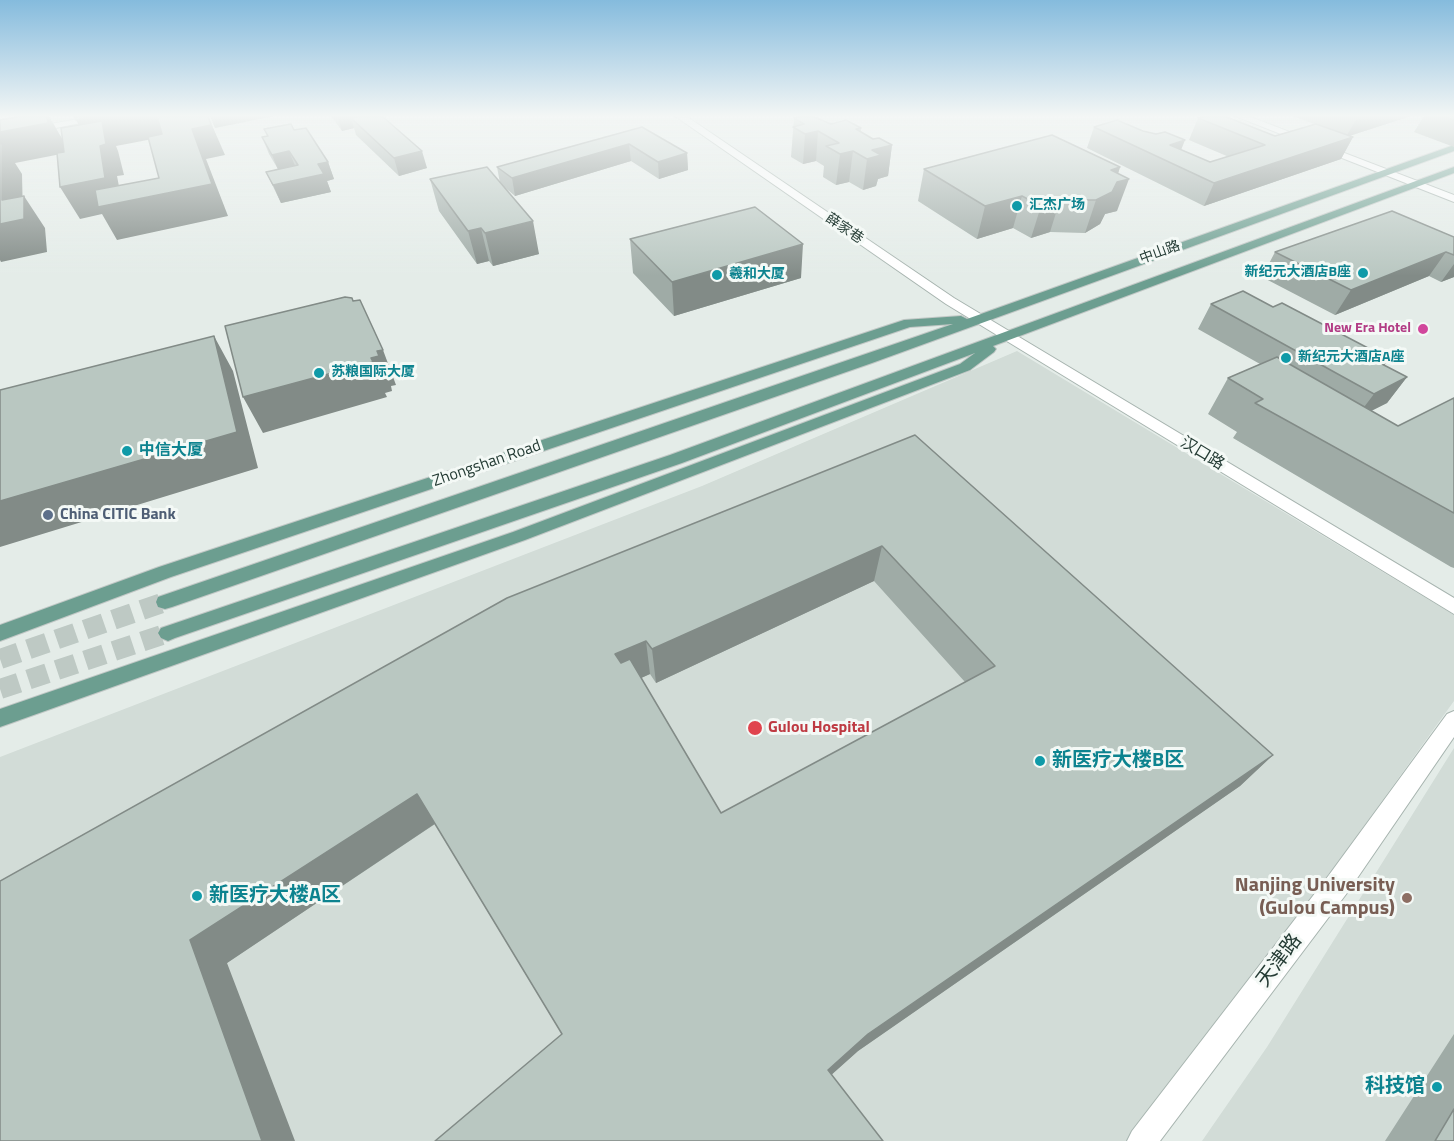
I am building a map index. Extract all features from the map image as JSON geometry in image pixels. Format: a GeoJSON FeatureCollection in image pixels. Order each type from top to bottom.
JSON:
{"type":"FeatureCollection","features":[{"type":"Feature","properties":{"kind":"main road","name":"中山路"},"geometry":{"type":"LineString","coordinates":[[165,602],[867,360],[1391,169]]}},
{"type":"Feature","properties":{"kind":"main road"},"geometry":{"type":"LineString","coordinates":[[168,633],[676,459],[1454,170]]}},
{"type":"Feature","properties":{"kind":"main road","name":"Zhongshan Road"},"geometry":{"type":"LineString","coordinates":[[0,633],[165,572],[909,323],[979,319]]}},
{"type":"Feature","properties":{"kind":"main road"},"geometry":{"type":"LineString","coordinates":[[0,718],[552,524],[965,367],[1006,336]]}},
{"type":"Feature","properties":{"kind":"street","name":"薛家巷"},"geometry":{"type":"LineString","coordinates":[[757,169],[950,301]]}},
{"type":"Feature","properties":{"kind":"street"},"geometry":{"type":"LineString","coordinates":[[1376,169],[1454,199]]}},
{"type":"Feature","properties":{"kind":"street","name":"汉口路"},"geometry":{"type":"LineString","coordinates":[[950,301],[1454,608]]}},
{"type":"Feature","properties":{"kind":"street","name":"天津路"},"geometry":{"type":"LineString","coordinates":[[1142,1141],[1338,884],[1454,720]]}},
{"type":"Feature","properties":{"kind":"shaded area","name":"Gulou Hospital"},"geometry":{"type":"Polygon","coordinates":[[[1017,351],[1454,615],[1454,701],[1137,1141],[0,1141],[0,757],[702,486],[1017,351]]]}},
{"type":"Feature","properties":{"kind":"shaded area","name":"Nanjing University (Gulou Campus)"},"geometry":{"type":"Polygon","coordinates":[[[1454,748],[1454,1141],[1202,1141],[1267,1047],[1454,748]]]}},
{"type":"Feature","properties":{"kind":"building"},"geometry":{"type":"Polygon","coordinates":[[[0,169],[2,169],[2,200],[24,196],[24,219],[0,224],[0,169]]]}},
{"type":"Feature","properties":{"kind":"building"},"geometry":{"type":"Polygon","coordinates":[[[58,169],[104,169],[105,178],[60,187],[58,169]]]}},
{"type":"Feature","properties":{"kind":"building"},"geometry":{"type":"Polygon","coordinates":[[[157,169],[207,169],[212,184],[98,207],[95,190],[159,178],[157,169]]]}},
{"type":"Feature","properties":{"kind":"building"},"geometry":{"type":"Polygon","coordinates":[[[279,169],[321,169],[324,174],[273,185],[266,172],[279,169]]]}},
{"type":"Feature","properties":{"kind":"building"},"geometry":{"type":"Polygon","coordinates":[[[476,169],[489,169],[533,221],[485,233],[481,228],[468,231],[430,179],[476,169]]]}},
{"type":"Feature","properties":{"kind":"building"},"geometry":{"type":"Polygon","coordinates":[[[500,169],[542,169],[512,178],[500,169]]]}},
{"type":"Feature","properties":{"kind":"building"},"geometry":{"type":"Polygon","coordinates":[[[924,169],[1113,169],[1111,170],[1129,179],[1117,182],[1112,192],[1096,200],[1060,200],[1041,206],[1022,196],[985,206],[924,169]]]}},
{"type":"Feature","properties":{"kind":"building"},"geometry":{"type":"Polygon","coordinates":[[[1185,169],[1256,169],[1214,183],[1185,169]]]}},
{"type":"Feature","properties":{"kind":"building"},"geometry":{"type":"Polygon","coordinates":[[[755,207],[803,244],[672,282],[630,239],[755,207]]]}},
{"type":"Feature","properties":{"kind":"building"},"geometry":{"type":"Polygon","coordinates":[[[1392,211],[1454,237],[1454,255],[1446,252],[1351,290],[1275,252],[1392,211]]]}},
{"type":"Feature","properties":{"kind":"building"},"geometry":{"type":"Polygon","coordinates":[[[1243,291],[1273,307],[1282,303],[1389,359],[1380,363],[1407,377],[1374,394],[1211,304],[1243,291]]]}},
{"type":"Feature","properties":{"kind":"building"},"geometry":{"type":"Polygon","coordinates":[[[345,297],[352,298],[353,301],[360,300],[383,350],[377,351],[379,356],[371,358],[373,362],[243,397],[225,326],[345,297]]]}},
{"type":"Feature","properties":{"kind":"building"},"geometry":{"type":"Polygon","coordinates":[[[214,336],[237,432],[0,501],[0,390],[214,336]]]}},
{"type":"Feature","properties":{"kind":"building"},"geometry":{"type":"Polygon","coordinates":[[[1277,357],[1398,426],[1454,398],[1454,513],[1255,403],[1263,399],[1228,378],[1277,357]]]}},
{"type":"Feature","properties":{"kind":"building"},"geometry":{"type":"Polygon","coordinates":[[[915,435],[1273,755],[868,1034],[828,1070],[883,1141],[435,1141],[562,1034],[417,794],[190,940],[262,1141],[0,1141],[0,881],[507,598],[915,435]],[[882,546],[652,649],[646,641],[615,654],[621,663],[630,659],[721,813],[995,666],[882,546]]]}},
{"type":"Feature","properties":{"kind":"building"},"geometry":{"type":"Polygon","coordinates":[[[1454,1109],[1454,1141],[1435,1141],[1454,1109]]]}},
{"type":"Feature","properties":{"kind":"tunnel"},"geometry":{"type":"LineString","coordinates":[[0,659],[165,602]]}},
{"type":"Feature","properties":{"kind":"tunnel"},"geometry":{"type":"LineString","coordinates":[[0,689],[168,633]]}},
{"type":"Feature","properties":{"kind":"place","name":"汇杰广场"},"geometry":{"type":"Point","coordinates":[1017,206]}},
{"type":"Feature","properties":{"kind":"place","name":"新纪元大酒店B座"},"geometry":{"type":"Point","coordinates":[1363,273]}},
{"type":"Feature","properties":{"kind":"place","name":"羲和大厦"},"geometry":{"type":"Point","coordinates":[717,275]}},
{"type":"Feature","properties":{"kind":"place","name":"New Era Hotel"},"geometry":{"type":"Point","coordinates":[1423,329]}},
{"type":"Feature","properties":{"kind":"place","name":"新纪元大酒店A座"},"geometry":{"type":"Point","coordinates":[1286,358]}},
{"type":"Feature","properties":{"kind":"place","name":"苏粮国际大厦"},"geometry":{"type":"Point","coordinates":[319,373]}},
{"type":"Feature","properties":{"kind":"place","name":"中信大厦"},"geometry":{"type":"Point","coordinates":[127,451]}},
{"type":"Feature","properties":{"kind":"place","name":"China CITIC Bank"},"geometry":{"type":"Point","coordinates":[48,515]}},
{"type":"Feature","properties":{"kind":"place","name":"Gulou Hospital"},"geometry":{"type":"Point","coordinates":[755,728]}},
{"type":"Feature","properties":{"kind":"place","name":"新医疗大楼B区"},"geometry":{"type":"Point","coordinates":[1040,761]}},
{"type":"Feature","properties":{"kind":"place","name":"新医疗大楼A区"},"geometry":{"type":"Point","coordinates":[197,896]}},
{"type":"Feature","properties":{"kind":"place","name":"Nanjing University (Gulou Campus)"},"geometry":{"type":"Point","coordinates":[1407,898]}},
{"type":"Feature","properties":{"kind":"place","name":"科技馆"},"geometry":{"type":"Point","coordinates":[1437,1087]}}]}
